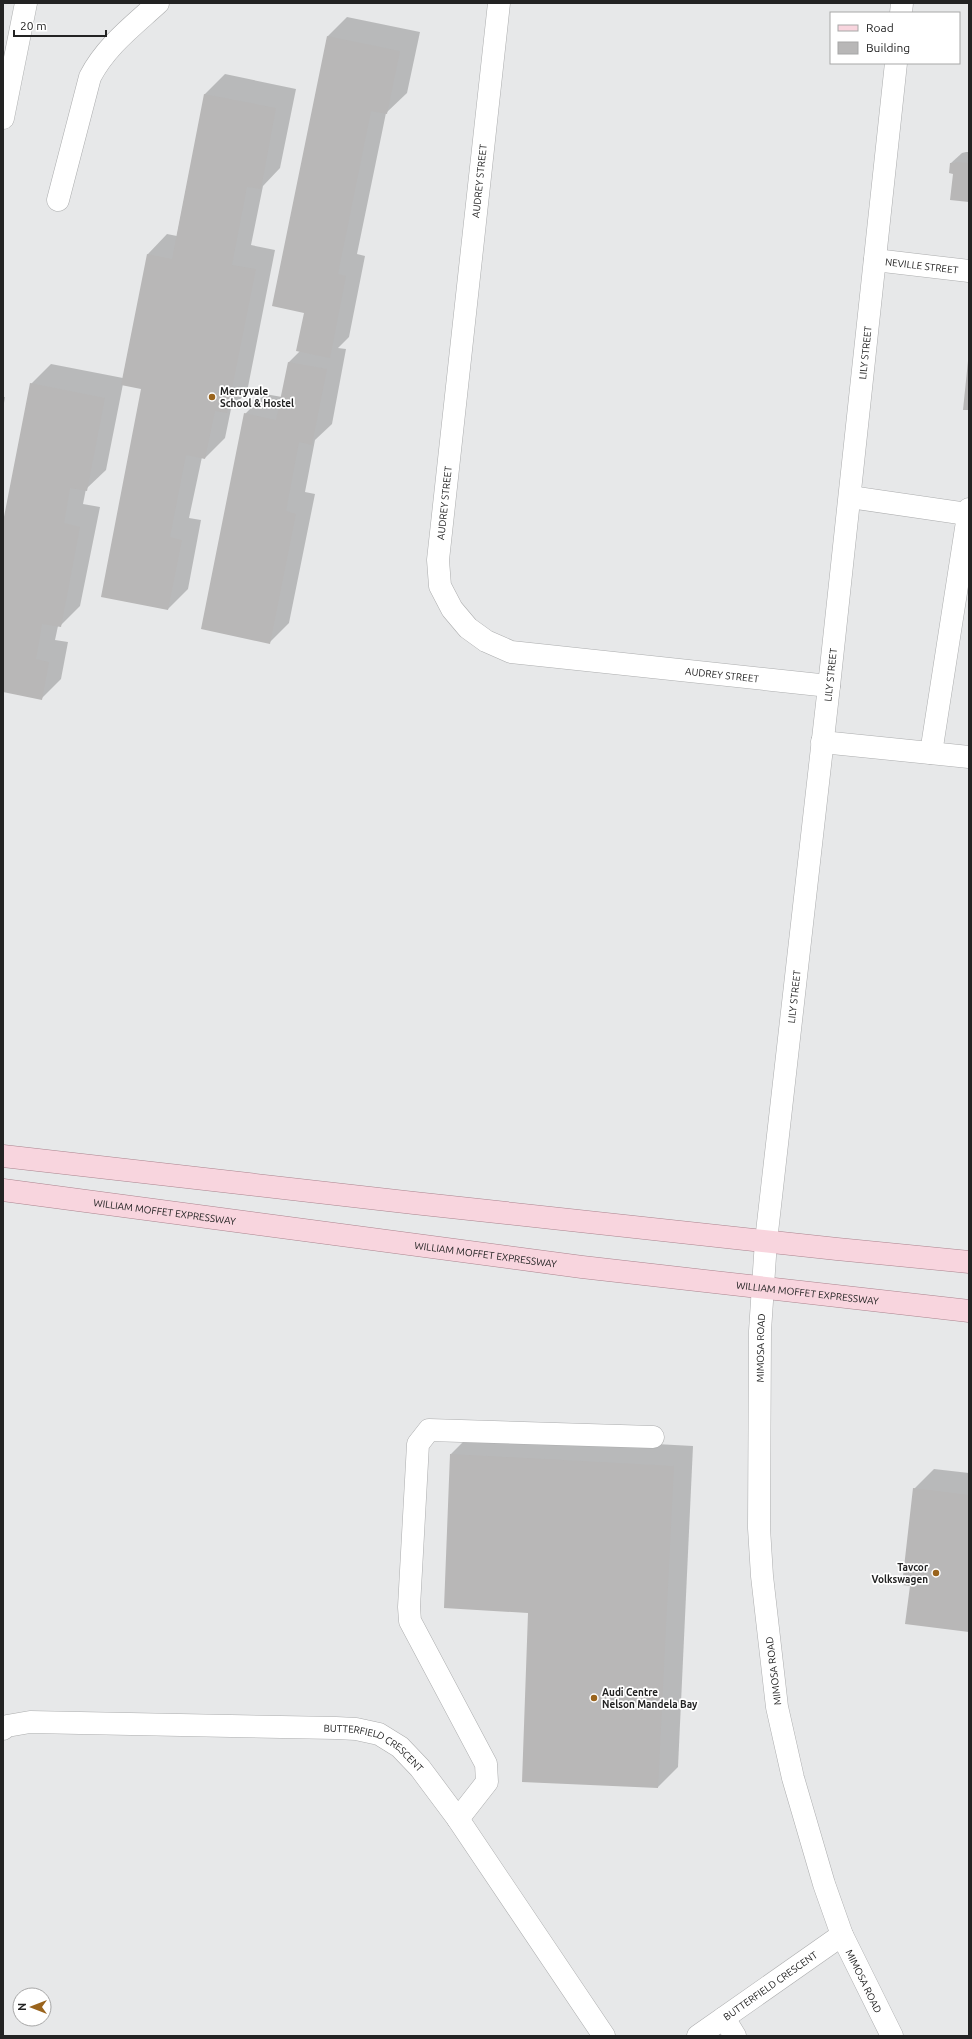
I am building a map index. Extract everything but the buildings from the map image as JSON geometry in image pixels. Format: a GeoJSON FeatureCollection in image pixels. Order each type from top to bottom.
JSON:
{"type":"FeatureCollection","features":[{"type":"Feature","properties":{"kind":"main road"},"geometry":{"type":"LineString","coordinates":[[3,1156],[192,1179],[969,1262]]}},
{"type":"Feature","properties":{"kind":"main road","name":"WILLIAM MOFFET EXPRESSWAY"},"geometry":{"type":"LineString","coordinates":[[3,1190],[582,1267],[762,1286],[969,1311]]}},
{"type":"Feature","properties":{"kind":"street"},"geometry":{"type":"LineString","coordinates":[[3,118],[26,3]]}},
{"type":"Feature","properties":{"kind":"street"},"geometry":{"type":"LineString","coordinates":[[58,200],[90,77],[111,46],[158,3]]}},
{"type":"Feature","properties":{"kind":"street","name":"AUDREY STREET"},"geometry":{"type":"LineString","coordinates":[[499,3],[438,560],[440,586],[452,609],[468,628],[486,641],[511,652],[829,686]]}},
{"type":"Feature","properties":{"kind":"street","name":"LILY STREET"},"geometry":{"type":"LineString","coordinates":[[762,1286],[850,497],[896,64]]}},
{"type":"Feature","properties":{"kind":"street","name":"NEVILLE STREET"},"geometry":{"type":"LineString","coordinates":[[875,260],[969,271]]}},
{"type":"Feature","properties":{"kind":"street"},"geometry":{"type":"LineString","coordinates":[[850,497],[968,512],[931,753]]}},
{"type":"Feature","properties":{"kind":"street"},"geometry":{"type":"LineString","coordinates":[[822,742],[969,757]]}},
{"type":"Feature","properties":{"kind":"street","name":"MIMOSA ROAD"},"geometry":{"type":"LineString","coordinates":[[762,1286],[760,1338],[759,1528],[762,1576],[777,1707],[793,1778],[811,1844],[842,1935],[892,2036]]}},
{"type":"Feature","properties":{"kind":"street"},"geometry":{"type":"LineString","coordinates":[[458,1820],[487,1782],[486,1764],[410,1621],[409,1607],[418,1444],[429,1430],[653,1437]]}},
{"type":"Feature","properties":{"kind":"street","name":"BUTTERFIELD CRESCENT"},"geometry":{"type":"LineString","coordinates":[[3,1729],[7,1726],[30,1722],[356,1729],[379,1734],[400,1747],[420,1768],[458,1820],[604,2036]]}},
{"type":"Feature","properties":{"kind":"street","name":"BUTTERFIELD CRESCENT"},"geometry":{"type":"LineString","coordinates":[[698,2036],[730,2027],[842,1935]]}},
{"type":"Feature","properties":{"kind":"place","name":"Merryvale School & Hostel"},"geometry":{"type":"Point","coordinates":[212,397]}},
{"type":"Feature","properties":{"kind":"place","name":"Tavcor Volkswagen"},"geometry":{"type":"Point","coordinates":[936,1573]}},
{"type":"Feature","properties":{"kind":"place","name":"Audi Centre Nelson Mandela Bay"},"geometry":{"type":"Point","coordinates":[594,1698]}}]}
